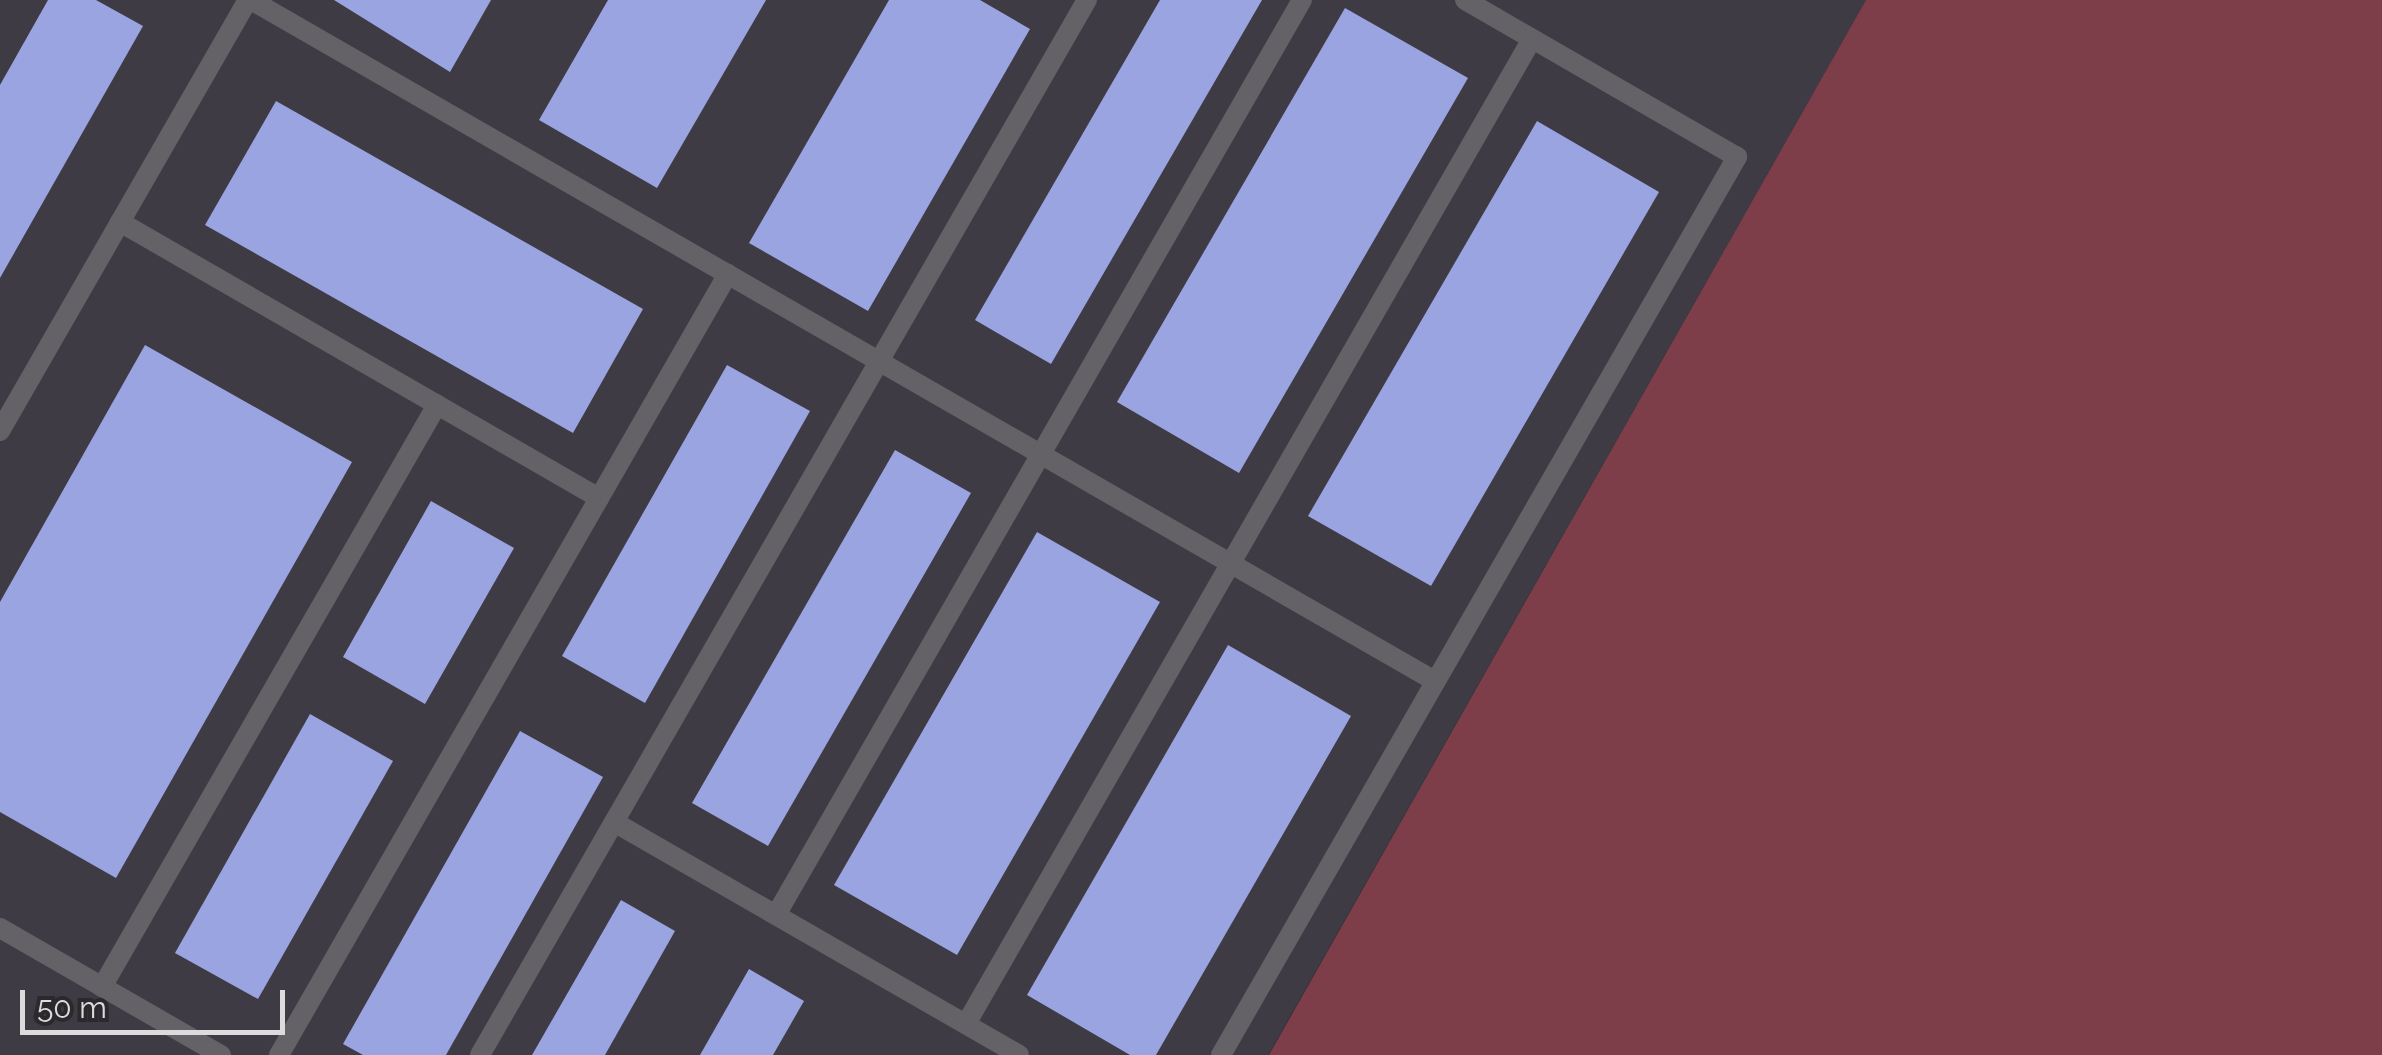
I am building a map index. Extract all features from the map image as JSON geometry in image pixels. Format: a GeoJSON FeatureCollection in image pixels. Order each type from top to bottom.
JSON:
{"type":"FeatureCollection","features":[{"type":"Feature","properties":{"kind":"lane"},"geometry":{"type":"LineString","coordinates":[[0,431],[9,393],[120,222],[249,0],[1436,681]]}},
{"type":"Feature","properties":{"kind":"lane"},"geometry":{"type":"LineString","coordinates":[[480,1055],[1086,0]]}},
{"type":"Feature","properties":{"kind":"lane"},"geometry":{"type":"LineString","coordinates":[[776,915],[1302,0]]}},
{"type":"Feature","properties":{"kind":"lane"},"geometry":{"type":"LineString","coordinates":[[1221,1055],[1738,157],[1465,0]]}},
{"type":"Feature","properties":{"kind":"lane"},"geometry":{"type":"LineString","coordinates":[[966,1024],[1532,38]]}},
{"type":"Feature","properties":{"kind":"lane"},"geometry":{"type":"LineString","coordinates":[[120,222],[599,498]]}},
{"type":"Feature","properties":{"kind":"lane"},"geometry":{"type":"LineString","coordinates":[[279,1055],[728,274]]}},
{"type":"Feature","properties":{"kind":"lane"},"geometry":{"type":"LineString","coordinates":[[102,987],[437,405]]}},
{"type":"Feature","properties":{"kind":"lane"},"geometry":{"type":"LineString","coordinates":[[614,822],[1019,1055]]}},
{"type":"Feature","properties":{"kind":"lane"},"geometry":{"type":"LineString","coordinates":[[0,928],[221,1055]]}},
{"type":"Feature","properties":{"kind":"shaded area"},"geometry":{"type":"Polygon","coordinates":[[[0,0],[1866,0],[1268,1055],[0,1055],[0,0]]]}},
{"type":"Feature","properties":{"kind":"shaded area"},"geometry":{"type":"Polygon","coordinates":[[[1866,0],[2382,0],[2382,1055],[1269,1055],[1866,0]]]}},
{"type":"Feature","properties":{"kind":"building"},"geometry":{"type":"Polygon","coordinates":[[[48,0],[96,0],[143,26],[0,278],[0,85],[48,0]]]}},
{"type":"Feature","properties":{"kind":"building"},"geometry":{"type":"Polygon","coordinates":[[[334,0],[491,0],[450,72],[334,0]]]}},
{"type":"Feature","properties":{"kind":"building"},"geometry":{"type":"Polygon","coordinates":[[[608,0],[766,0],[657,188],[539,120],[608,0]]]}},
{"type":"Feature","properties":{"kind":"building"},"geometry":{"type":"Polygon","coordinates":[[[889,0],[980,0],[1030,29],[868,311],[749,243],[889,0]]]}},
{"type":"Feature","properties":{"kind":"building"},"geometry":{"type":"Polygon","coordinates":[[[1160,0],[1262,0],[1051,364],[975,320],[1160,0]]]}},
{"type":"Feature","properties":{"kind":"building"},"geometry":{"type":"Polygon","coordinates":[[[1345,8],[1468,78],[1239,473],[1117,402],[1345,8]]]}},
{"type":"Feature","properties":{"kind":"building"},"geometry":{"type":"Polygon","coordinates":[[[276,101],[643,309],[573,433],[205,225],[276,101]]]}},
{"type":"Feature","properties":{"kind":"building"},"geometry":{"type":"Polygon","coordinates":[[[1537,121],[1659,192],[1431,586],[1308,516],[1537,121]]]}},
{"type":"Feature","properties":{"kind":"building"},"geometry":{"type":"Polygon","coordinates":[[[145,345],[352,462],[116,878],[0,812],[0,602],[145,345]]]}},
{"type":"Feature","properties":{"kind":"building"},"geometry":{"type":"Polygon","coordinates":[[[727,365],[810,411],[645,703],[562,656],[727,365]]]}},
{"type":"Feature","properties":{"kind":"building"},"geometry":{"type":"Polygon","coordinates":[[[895,450],[971,493],[768,846],[692,803],[895,450]]]}},
{"type":"Feature","properties":{"kind":"building"},"geometry":{"type":"Polygon","coordinates":[[[431,501],[514,548],[425,704],[343,657],[431,501]]]}},
{"type":"Feature","properties":{"kind":"building"},"geometry":{"type":"Polygon","coordinates":[[[1037,532],[1160,602],[957,955],[834,885],[1037,532]]]}},
{"type":"Feature","properties":{"kind":"building"},"geometry":{"type":"Polygon","coordinates":[[[1228,645],[1351,716],[1156,1055],[1130,1055],[1027,995],[1228,645]]]}},
{"type":"Feature","properties":{"kind":"building"},"geometry":{"type":"Polygon","coordinates":[[[310,714],[393,761],[258,999],[175,953],[310,714]]]}},
{"type":"Feature","properties":{"kind":"building"},"geometry":{"type":"Polygon","coordinates":[[[520,731],[603,777],[446,1055],[363,1055],[343,1044],[520,731]]]}},
{"type":"Feature","properties":{"kind":"building"},"geometry":{"type":"Polygon","coordinates":[[[621,900],[675,931],[605,1055],[532,1055],[621,900]]]}},
{"type":"Feature","properties":{"kind":"building"},"geometry":{"type":"Polygon","coordinates":[[[749,969],[804,1001],[773,1055],[700,1055],[749,969]]]}}]}
